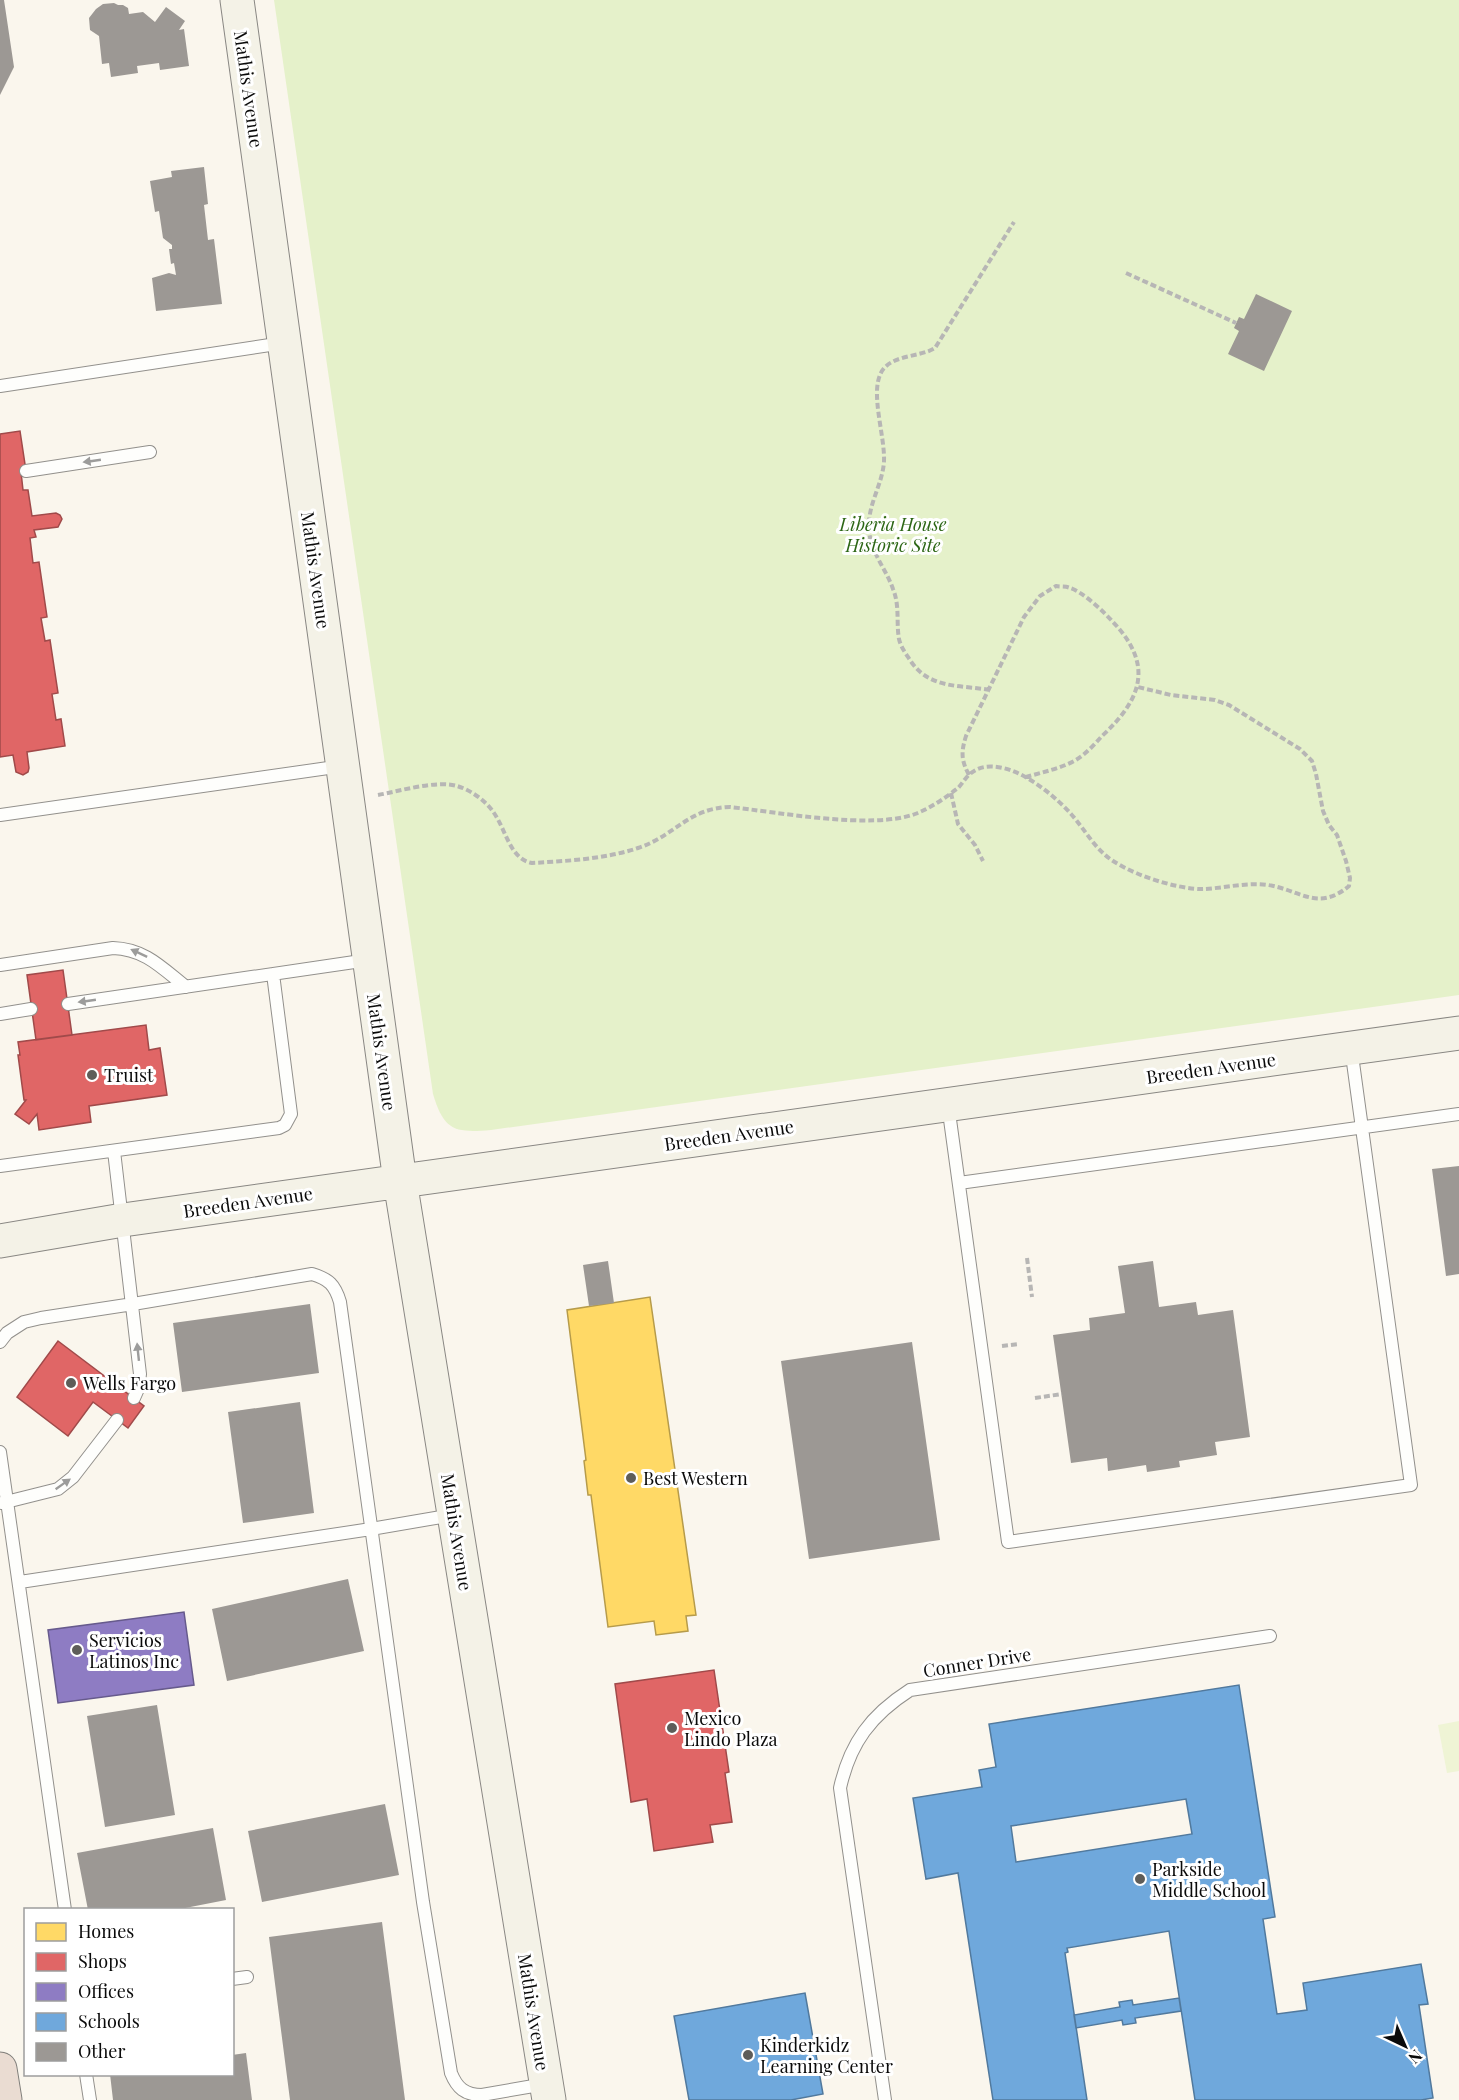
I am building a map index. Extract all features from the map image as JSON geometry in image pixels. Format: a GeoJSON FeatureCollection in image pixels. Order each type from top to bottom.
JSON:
{"type":"FeatureCollection","features":[{"type":"Feature","properties":{"kind":"highway"},"geometry":{"type":"LineString","coordinates":[[0,2069],[5,2100]]}},
{"type":"Feature","properties":{"kind":"street","name":"Mathis Avenue"},"geometry":{"type":"LineString","coordinates":[[237,0],[400,1181],[547,2092]]}},
{"type":"Feature","properties":{"kind":"street","name":"Breeden Avenue"},"geometry":{"type":"LineString","coordinates":[[0,1241],[123,1220],[1459,1033]]}},
{"type":"Feature","properties":{"kind":"lane"},"geometry":{"type":"LineString","coordinates":[[0,386],[284,343]]}},
{"type":"Feature","properties":{"kind":"lane"},"geometry":{"type":"LineString","coordinates":[[26,471],[150,452]]}},
{"type":"Feature","properties":{"kind":"lane"},"geometry":{"type":"LineString","coordinates":[[0,815],[343,766]]}},
{"type":"Feature","properties":{"kind":"lane"},"geometry":{"type":"LineString","coordinates":[[0,965],[113,948],[129,948],[142,953],[186,987]]}},
{"type":"Feature","properties":{"kind":"lane"},"geometry":{"type":"LineString","coordinates":[[68,1004],[369,960]]}},
{"type":"Feature","properties":{"kind":"lane"},"geometry":{"type":"LineString","coordinates":[[0,1166],[279,1128],[285,1125],[291,1114],[273,974]]}},
{"type":"Feature","properties":{"kind":"lane"},"geometry":{"type":"LineString","coordinates":[[0,1014],[31,1010]]}},
{"type":"Feature","properties":{"kind":"lane"},"geometry":{"type":"LineString","coordinates":[[948,1104],[1008,1542],[1411,1485],[1351,1048]]}},
{"type":"Feature","properties":{"kind":"lane"},"geometry":{"type":"LineString","coordinates":[[959,1183],[1459,1114]]}},
{"type":"Feature","properties":{"kind":"lane"},"geometry":{"type":"LineString","coordinates":[[114,1150],[140,1374],[134,1398]]}},
{"type":"Feature","properties":{"kind":"lane"},"geometry":{"type":"LineString","coordinates":[[0,1342],[7,1333],[24,1322],[312,1274],[326,1278],[336,1288],[340,1302],[423,1902],[451,2073],[455,2083],[472,2095],[547,2092]]}},
{"type":"Feature","properties":{"kind":"lane"},"geometry":{"type":"LineString","coordinates":[[4,1503],[58,1489],[73,1477],[117,1420]]}},
{"type":"Feature","properties":{"kind":"lane"},"geometry":{"type":"LineString","coordinates":[[0,1452],[4,1503],[20,1582],[65,1908]]}},
{"type":"Feature","properties":{"kind":"lane"},"geometry":{"type":"LineString","coordinates":[[20,1582],[371,1529],[454,1514]]}},
{"type":"Feature","properties":{"kind":"lane","name":"Conner Drive"},"geometry":{"type":"LineString","coordinates":[[885,2100],[840,1788],[844,1769],[859,1738],[876,1716],[890,1703],[910,1690],[1270,1636]]}},
{"type":"Feature","properties":{"kind":"lane"},"geometry":{"type":"LineString","coordinates":[[234,1979],[247,1977]]}},
{"type":"Feature","properties":{"kind":"lane"},"geometry":{"type":"LineString","coordinates":[[86,2076],[90,2100]]}},
{"type":"Feature","properties":{"kind":"path"},"geometry":{"type":"LineString","coordinates":[[990,690],[936,683],[919,672],[904,652],[899,638],[898,605],[889,577],[870,545],[869,523],[884,462],[877,390],[880,375],[893,361],[935,348],[1014,222]]}},
{"type":"Feature","properties":{"kind":"path"},"geometry":{"type":"LineString","coordinates":[[1126,273],[1236,323]]}},
{"type":"Feature","properties":{"kind":"path"},"geometry":{"type":"LineString","coordinates":[[969,775],[962,763],[961,751],[966,736],[1024,617],[1040,596],[1056,586],[1070,588],[1104,612],[1128,641],[1139,671],[1138,687],[1134,698],[1114,726],[1076,760],[1056,770],[1026,777]]}},
{"type":"Feature","properties":{"kind":"path"},"geometry":{"type":"LineString","coordinates":[[348,800],[440,784],[457,786],[486,803],[517,855],[526,862],[532,863],[597,856],[638,848],[655,841],[703,810],[715,807],[838,818],[893,820],[915,814],[952,795],[969,775],[978,769],[996,767],[1026,777],[1070,812],[1103,854],[1133,871],[1178,886],[1193,889],[1260,884],[1311,899],[1321,899],[1334,896],[1350,883],[1346,861],[1337,835],[1329,825],[1323,811],[1312,761],[1300,749],[1229,705],[1215,700],[1171,695],[1138,687]]}},
{"type":"Feature","properties":{"kind":"path"},"geometry":{"type":"LineString","coordinates":[[952,795],[960,828],[975,845],[983,861]]}},
{"type":"Feature","properties":{"kind":"path"},"geometry":{"type":"LineString","coordinates":[[1027,1258],[1032,1297]]}},
{"type":"Feature","properties":{"kind":"path"},"geometry":{"type":"LineString","coordinates":[[1035,1398],[1062,1394]]}},
{"type":"Feature","properties":{"kind":"green space","name":"Liberia House Historic Site"},"geometry":{"type":"Polygon","coordinates":[[[274,0],[1459,0],[1459,995],[491,1130],[460,1130],[447,1122],[433,1094],[274,0]]]}},
{"type":"Feature","properties":{"kind":"green space"},"geometry":{"type":"Polygon","coordinates":[[[1459,1721],[1459,1771],[1447,1773],[1438,1725],[1459,1721]]]}},
{"type":"Feature","properties":{"kind":"building: Homes","name":"Best Western"},"geometry":{"type":"Polygon","coordinates":[[[650,1297],[696,1615],[686,1616],[688,1631],[656,1635],[654,1621],[608,1627],[591,1495],[588,1495],[584,1461],[586,1460],[567,1310],[650,1297]]]}},
{"type":"Feature","properties":{"kind":"building: Shops"},"geometry":{"type":"Polygon","coordinates":[[[20,431],[26,471],[21,472],[23,490],[28,490],[32,516],[56,513],[62,519],[58,527],[34,530],[36,537],[30,538],[33,563],[39,562],[47,617],[41,618],[45,641],[50,640],[58,693],[52,694],[56,720],[61,719],[65,746],[27,752],[29,768],[28,772],[23,775],[16,772],[13,755],[0,757],[0,434],[20,431]]]}},
{"type":"Feature","properties":{"kind":"building: Shops"},"geometry":{"type":"Polygon","coordinates":[[[63,970],[72,1035],[36,1040],[27,975],[63,970]]]}},
{"type":"Feature","properties":{"kind":"building: Shops","name":"Truist"},"geometry":{"type":"Polygon","coordinates":[[[146,1025],[149,1050],[160,1048],[167,1095],[89,1106],[91,1122],[39,1130],[37,1114],[29,1124],[15,1114],[26,1100],[24,1100],[18,1042],[146,1025]]]}},
{"type":"Feature","properties":{"kind":"building: Shops","name":"Wells Fargo"},"geometry":{"type":"Polygon","coordinates":[[[58,1341],[144,1406],[128,1428],[93,1402],[68,1436],[17,1397],[58,1341]]]}},
{"type":"Feature","properties":{"kind":"building: Shops","name":"Mexico Lindo Plaza"},"geometry":{"type":"Polygon","coordinates":[[[714,1670],[729,1772],[725,1773],[732,1822],[710,1825],[713,1842],[654,1851],[647,1799],[631,1802],[615,1684],[714,1670]]]}},
{"type":"Feature","properties":{"kind":"building: Offices"},"geometry":{"type":"Polygon","coordinates":[[[184,1612],[194,1685],[58,1703],[48,1630],[184,1612]]]}},
{"type":"Feature","properties":{"kind":"building: Schools"},"geometry":{"type":"Polygon","coordinates":[[[1239,1685],[1275,1917],[1263,1919],[1277,2014],[1307,2010],[1303,1983],[1421,1964],[1428,2004],[1419,2005],[1433,2098],[1421,2100],[1195,2100],[1169,1931],[1067,1948],[1068,1952],[1065,1953],[1087,2100],[993,2100],[958,1873],[926,1879],[913,1798],[982,1787],[979,1770],[996,1767],[989,1724],[1239,1685]],[[1186,1799],[1011,1826],[1016,1862],[1192,1834],[1186,1799]]]}},
{"type":"Feature","properties":{"kind":"building: Schools","name":"Kinderkidz Learning Center"},"geometry":{"type":"Polygon","coordinates":[[[805,1993],[823,2094],[791,2100],[689,2100],[674,2016],[805,1993]]]}},
{"type":"Feature","properties":{"kind":"building: Schools"},"geometry":{"type":"Polygon","coordinates":[[[1179,1998],[1181,2011],[1135,2018],[1136,2023],[1123,2025],[1122,2020],[1076,2028],[1074,2015],[1120,2007],[1119,2002],[1132,2000],[1133,2005],[1179,1998]]]}},
{"type":"Feature","properties":{"kind":"building: Other"},"geometry":{"type":"Polygon","coordinates":[[[0,0],[4,0],[14,67],[0,95],[0,0]]]}},
{"type":"Feature","properties":{"kind":"building: Other"},"geometry":{"type":"Polygon","coordinates":[[[114,3],[128,8],[129,14],[143,12],[155,22],[166,7],[185,21],[179,30],[184,29],[189,66],[160,70],[159,63],[137,66],[138,73],[111,77],[109,63],[102,64],[99,36],[90,30],[89,18],[103,4],[114,3]]]}},
{"type":"Feature","properties":{"kind":"building: Other"},"geometry":{"type":"Polygon","coordinates":[[[204,167],[208,204],[204,205],[208,240],[214,239],[222,304],[156,311],[152,278],[169,273],[176,275],[174,263],[171,264],[169,249],[172,249],[172,245],[163,238],[159,211],[155,212],[150,181],[172,177],[171,171],[204,167]]]}},
{"type":"Feature","properties":{"kind":"building: Other"},"geometry":{"type":"Polygon","coordinates":[[[1256,294],[1292,311],[1264,371],[1228,354],[1239,331],[1234,328],[1239,317],[1244,319],[1256,294]]]}},
{"type":"Feature","properties":{"kind":"building: Other"},"geometry":{"type":"Polygon","coordinates":[[[1459,1166],[1459,1274],[1446,1276],[1432,1169],[1459,1166]]]}},
{"type":"Feature","properties":{"kind":"building: Other"},"geometry":{"type":"Polygon","coordinates":[[[608,1261],[614,1303],[589,1306],[583,1265],[608,1261]]]}},
{"type":"Feature","properties":{"kind":"building: Other"},"geometry":{"type":"Polygon","coordinates":[[[1153,1261],[1159,1307],[1196,1302],[1198,1315],[1233,1310],[1250,1437],[1215,1442],[1217,1455],[1179,1461],[1180,1467],[1147,1472],[1146,1465],[1108,1471],[1107,1458],[1071,1463],[1053,1335],[1090,1330],[1089,1318],[1125,1313],[1118,1266],[1153,1261]]]}},
{"type":"Feature","properties":{"kind":"building: Other"},"geometry":{"type":"Polygon","coordinates":[[[310,1304],[319,1373],[182,1392],[173,1323],[310,1304]]]}},
{"type":"Feature","properties":{"kind":"building: Other"},"geometry":{"type":"Polygon","coordinates":[[[912,1342],[940,1540],[809,1559],[781,1361],[912,1342]]]}},
{"type":"Feature","properties":{"kind":"building: Other"},"geometry":{"type":"Polygon","coordinates":[[[300,1402],[314,1513],[243,1523],[228,1412],[300,1402]]]}},
{"type":"Feature","properties":{"kind":"building: Other"},"geometry":{"type":"Polygon","coordinates":[[[348,1579],[364,1651],[227,1681],[212,1609],[348,1579]]]}},
{"type":"Feature","properties":{"kind":"building: Other"},"geometry":{"type":"Polygon","coordinates":[[[157,1705],[175,1815],[105,1827],[87,1716],[157,1705]]]}},
{"type":"Feature","properties":{"kind":"building: Other"},"geometry":{"type":"Polygon","coordinates":[[[385,1804],[399,1875],[262,1902],[248,1831],[385,1804]]]}},
{"type":"Feature","properties":{"kind":"building: Other"},"geometry":{"type":"Polygon","coordinates":[[[213,1828],[226,1900],[185,1908],[88,1908],[77,1853],[213,1828]]]}},
{"type":"Feature","properties":{"kind":"building: Other"},"geometry":{"type":"Polygon","coordinates":[[[382,1922],[405,2100],[290,2100],[269,1937],[382,1922]]]}},
{"type":"Feature","properties":{"kind":"building: Other"},"geometry":{"type":"Polygon","coordinates":[[[246,2053],[252,2100],[113,2100],[110,2076],[234,2076],[234,2055],[246,2053]]]}},
{"type":"Feature","properties":{"kind":"place","name":"Truist"},"geometry":{"type":"Point","coordinates":[92,1075]}},
{"type":"Feature","properties":{"kind":"place","name":"Wells Fargo"},"geometry":{"type":"Point","coordinates":[71,1383]}},
{"type":"Feature","properties":{"kind":"place","name":"Best Western"},"geometry":{"type":"Point","coordinates":[631,1478]}},
{"type":"Feature","properties":{"kind":"place","name":"Servicios Latinos Inc"},"geometry":{"type":"Point","coordinates":[77,1650]}},
{"type":"Feature","properties":{"kind":"place","name":"Mexico Lindo Plaza"},"geometry":{"type":"Point","coordinates":[672,1728]}},
{"type":"Feature","properties":{"kind":"place","name":"Parkside Middle School"},"geometry":{"type":"Point","coordinates":[1140,1879]}},
{"type":"Feature","properties":{"kind":"place","name":"Kinderkidz Learning Center"},"geometry":{"type":"Point","coordinates":[748,2055]}}]}
